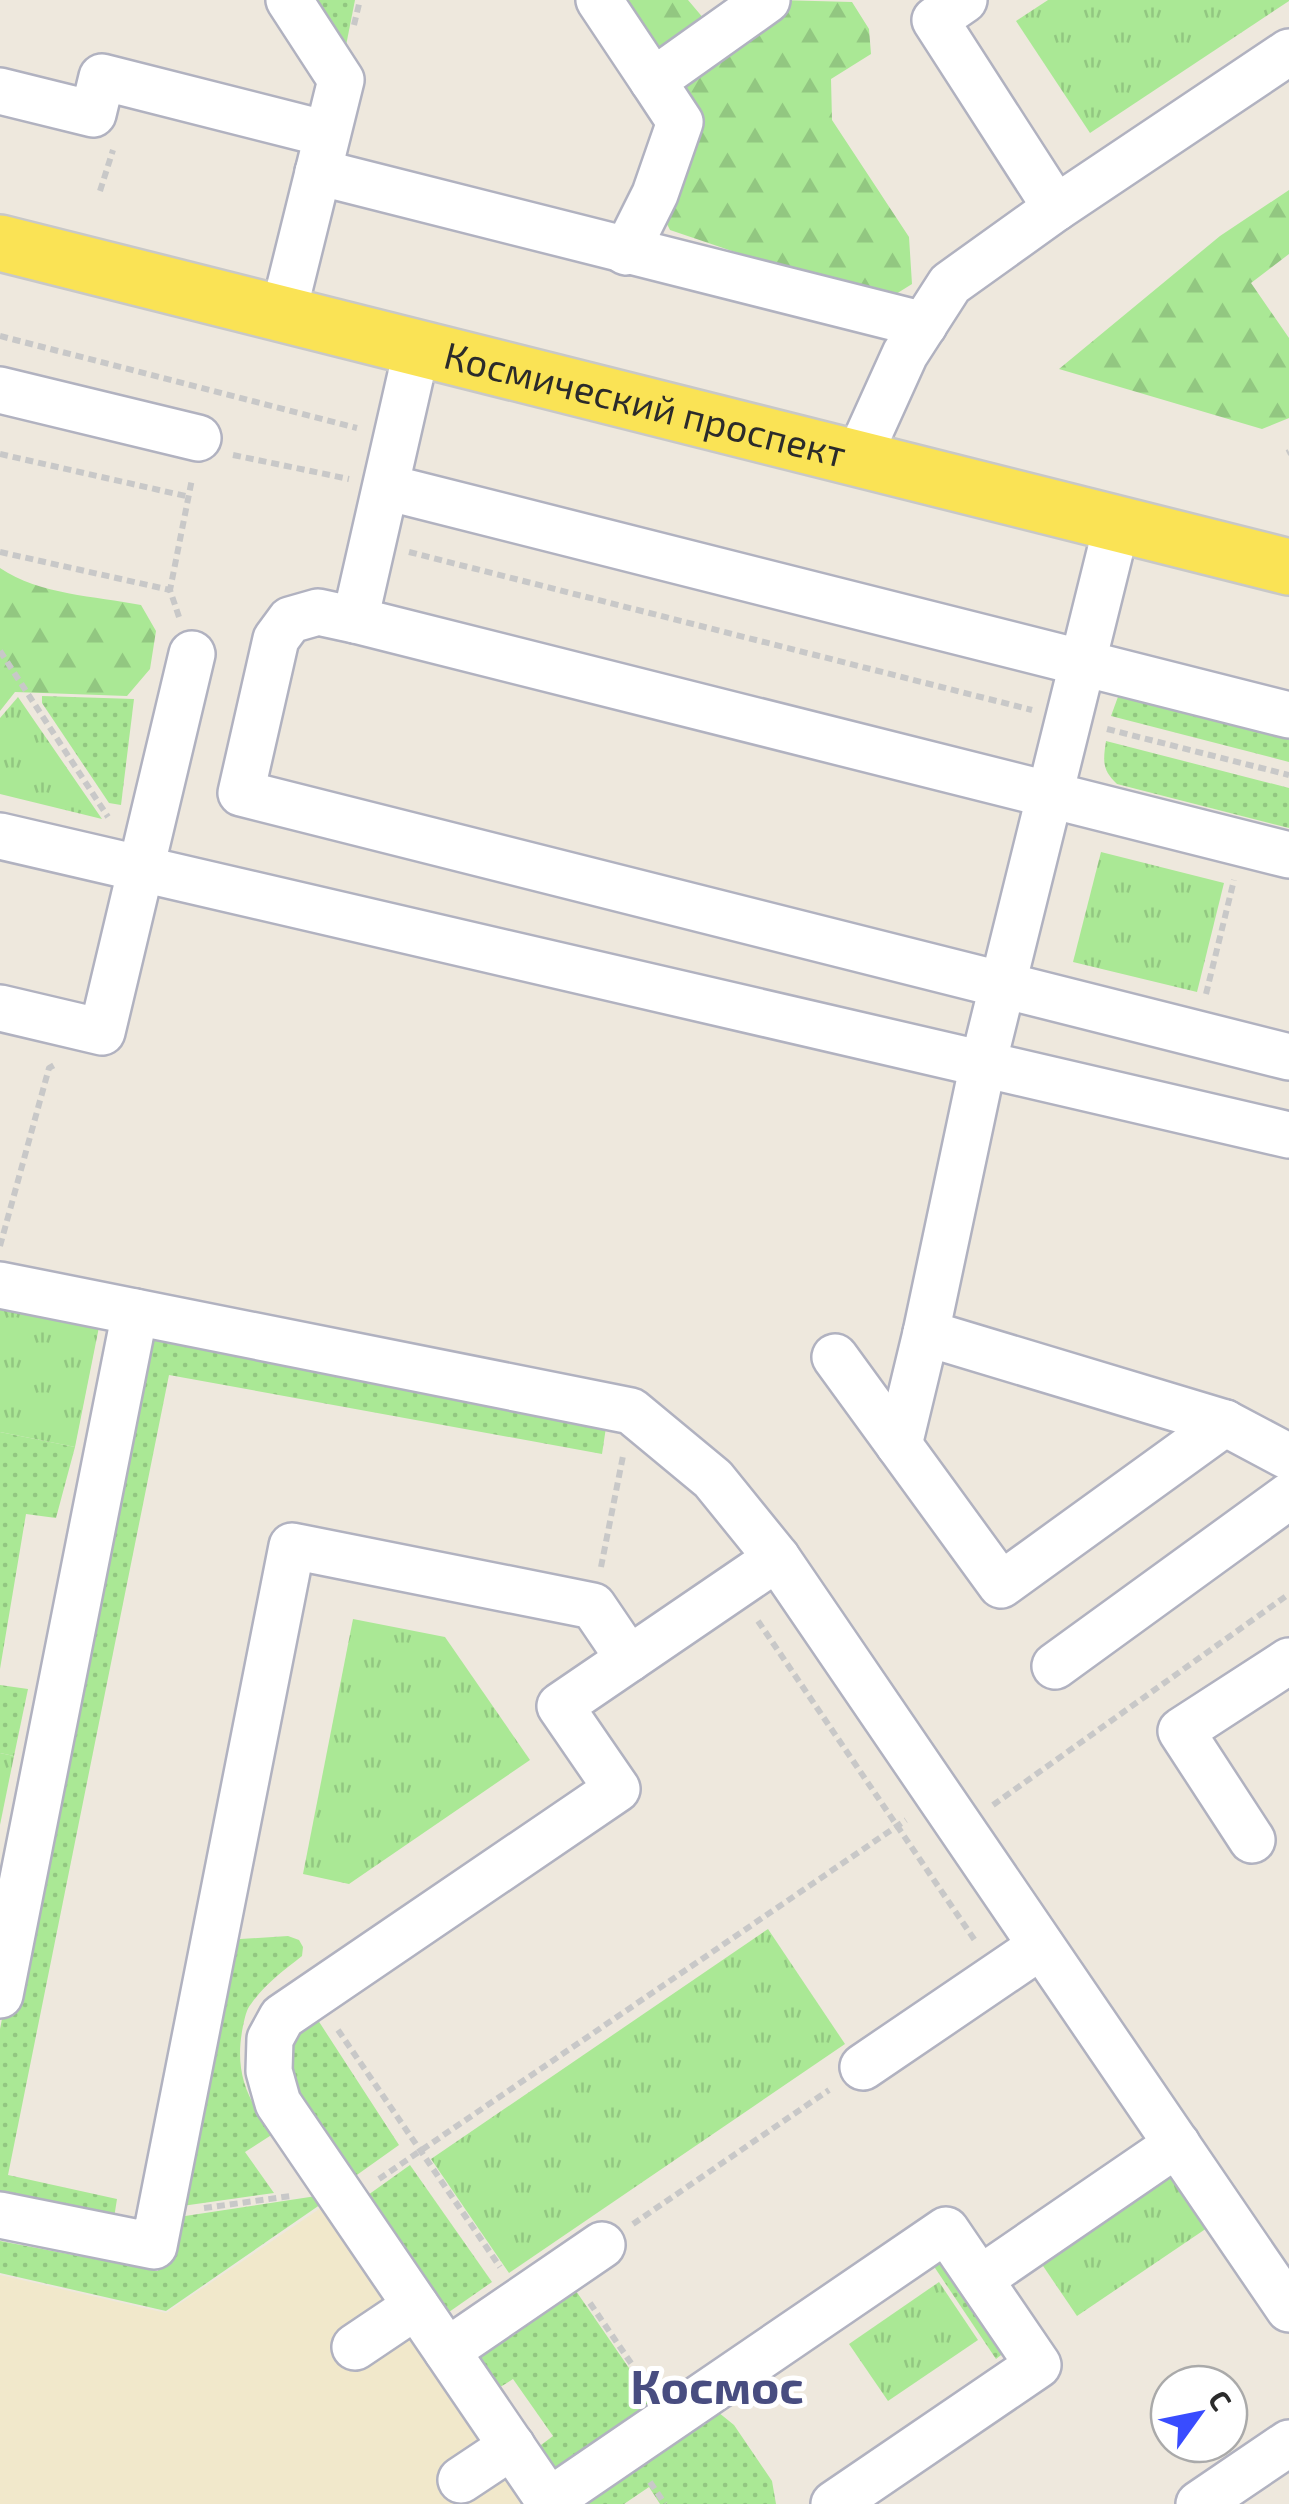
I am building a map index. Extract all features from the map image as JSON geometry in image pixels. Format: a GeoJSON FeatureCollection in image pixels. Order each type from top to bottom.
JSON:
{"type":"FeatureCollection","features":[{"type":"Feature","properties":{"kind":"main road","name":"Космический проспект"},"geometry":{"type":"LineString","coordinates":[[0,243],[1289,567]]}},
{"type":"Feature","properties":{"kind":"street"},"geometry":{"type":"LineString","coordinates":[[283,314],[341,80],[289,0]]}},
{"type":"Feature","properties":{"kind":"street"},"geometry":{"type":"LineString","coordinates":[[599,0],[680,122],[656,194],[626,252]]}},
{"type":"Feature","properties":{"kind":"street"},"geometry":{"type":"LineString","coordinates":[[653,81],[767,0]]}},
{"type":"Feature","properties":{"kind":"street"},"geometry":{"type":"LineString","coordinates":[[964,0],[935,20],[1056,208]]}},
{"type":"Feature","properties":{"kind":"street"},"geometry":{"type":"LineString","coordinates":[[857,460],[906,354],[950,284],[1289,52]]}},
{"type":"Feature","properties":{"kind":"street"},"geometry":{"type":"LineString","coordinates":[[0,91],[93,114],[102,77],[626,252],[671,260],[924,326]]}},
{"type":"Feature","properties":{"kind":"street"},"geometry":{"type":"LineString","coordinates":[[355,620],[417,348]]}},
{"type":"Feature","properties":{"kind":"street"},"geometry":{"type":"LineString","coordinates":[[0,390],[198,438]]}},
{"type":"Feature","properties":{"kind":"street"},"geometry":{"type":"LineString","coordinates":[[386,487],[1289,714]]}},
{"type":"Feature","properties":{"kind":"street"},"geometry":{"type":"LineString","coordinates":[[900,1445],[983,1064],[1118,524]]}},
{"type":"Feature","properties":{"kind":"street"},"geometry":{"type":"LineString","coordinates":[[1289,855],[318,612],[290,620],[276,640],[241,793],[1289,1058]]}},
{"type":"Feature","properties":{"kind":"street"},"geometry":{"type":"LineString","coordinates":[[0,1008],[102,1032],[192,654]]}},
{"type":"Feature","properties":{"kind":"street"},"geometry":{"type":"LineString","coordinates":[[0,836],[1289,1135]]}},
{"type":"Feature","properties":{"kind":"street"},"geometry":{"type":"LineString","coordinates":[[0,1285],[632,1411],[713,1479],[778,1558],[1289,2309]]}},
{"type":"Feature","properties":{"kind":"street"},"geometry":{"type":"LineString","coordinates":[[0,1995],[135,1312]]}},
{"type":"Feature","properties":{"kind":"street"},"geometry":{"type":"LineString","coordinates":[[926,1332],[1225,1423],[1289,1456]]}},
{"type":"Feature","properties":{"kind":"street"},"geometry":{"type":"LineString","coordinates":[[835,1357],[1001,1586],[1225,1423]]}},
{"type":"Feature","properties":{"kind":"street"},"geometry":{"type":"LineString","coordinates":[[1054,1666],[1289,1496]]}},
{"type":"Feature","properties":{"kind":"street"},"geometry":{"type":"LineString","coordinates":[[0,2215],[157,2230],[292,1546],[593,1606],[629,1659]]}},
{"type":"Feature","properties":{"kind":"street"},"geometry":{"type":"LineString","coordinates":[[778,1558],[560,1706],[617,1789],[299,2006],[270,2039],[269,2072],[278,2103],[550,2503],[946,2230],[1038,2365],[834,2504]]}},
{"type":"Feature","properties":{"kind":"street"},"geometry":{"type":"LineString","coordinates":[[1252,1840],[1181,1731],[1289,1661]]}},
{"type":"Feature","properties":{"kind":"street"},"geometry":{"type":"LineString","coordinates":[[863,2067],[1041,1946]]}},
{"type":"Feature","properties":{"kind":"street"},"geometry":{"type":"LineString","coordinates":[[980,2279],[1177,2144]]}},
{"type":"Feature","properties":{"kind":"street"},"geometry":{"type":"LineString","coordinates":[[446,2351],[585,2257]]}},
{"type":"Feature","properties":{"kind":"street"},"geometry":{"type":"LineString","coordinates":[[354,2347],[416,2306]]}},
{"type":"Feature","properties":{"kind":"street"},"geometry":{"type":"LineString","coordinates":[[1199,2504],[1289,2443]]}},
{"type":"Feature","properties":{"kind":"street"},"geometry":{"type":"LineString","coordinates":[[461,2480],[512,2446]]}},
{"type":"Feature","properties":{"kind":"path"},"geometry":{"type":"LineString","coordinates":[[100,191],[113,150]]}},
{"type":"Feature","properties":{"kind":"path"},"geometry":{"type":"LineString","coordinates":[[0,336],[397,438]]}},
{"type":"Feature","properties":{"kind":"path"},"geometry":{"type":"LineString","coordinates":[[198,438],[212,451],[386,487]]}},
{"type":"Feature","properties":{"kind":"path"},"geometry":{"type":"LineString","coordinates":[[192,654],[170,590],[198,438]]}},
{"type":"Feature","properties":{"kind":"path"},"geometry":{"type":"LineString","coordinates":[[0,454],[190,497]]}},
{"type":"Feature","properties":{"kind":"path"},"geometry":{"type":"LineString","coordinates":[[374,543],[1289,775]]}},
{"type":"Feature","properties":{"kind":"path"},"geometry":{"type":"LineString","coordinates":[[0,552],[170,590]]}},
{"type":"Feature","properties":{"kind":"path"},"geometry":{"type":"LineString","coordinates":[[0,651],[141,869]]}},
{"type":"Feature","properties":{"kind":"path"},"geometry":{"type":"LineString","coordinates":[[1196,1034],[1243,844]]}},
{"type":"Feature","properties":{"kind":"path"},"geometry":{"type":"LineString","coordinates":[[0,1248],[49,1068],[102,1032]]}},
{"type":"Feature","properties":{"kind":"path"},"geometry":{"type":"LineString","coordinates":[[593,1606],[632,1411]]}},
{"type":"Feature","properties":{"kind":"path"},"geometry":{"type":"LineString","coordinates":[[734,1588],[998,1975]]}},
{"type":"Feature","properties":{"kind":"path"},"geometry":{"type":"LineString","coordinates":[[157,2230],[341,2196],[420,2151],[897,1826],[951,1812],[1289,1594]]}},
{"type":"Feature","properties":{"kind":"path"},"geometry":{"type":"LineString","coordinates":[[299,2006],[420,2151],[522,2300]]}},
{"type":"Feature","properties":{"kind":"path"},"geometry":{"type":"LineString","coordinates":[[669,2419],[585,2257],[863,2067]]}},
{"type":"Feature","properties":{"kind":"shaded area"},"geometry":{"type":"Polygon","coordinates":[[[331,2201],[537,2504],[0,2504],[0,2275],[166,2313],[331,2201]]]}},
{"type":"Feature","properties":{"kind":"green space"},"geometry":{"type":"Polygon","coordinates":[[[292,0],[355,0],[340,76],[292,0]]]}},
{"type":"Feature","properties":{"kind":"green space"},"geometry":{"type":"Polygon","coordinates":[[[578,0],[688,0],[710,26],[778,0],[852,2],[869,29],[871,54],[831,79],[832,120],[909,237],[912,284],[888,299],[850,291],[670,230],[662,214],[662,130],[623,77],[578,0]]]}},
{"type":"Feature","properties":{"kind":"green space"},"geometry":{"type":"Polygon","coordinates":[[[1048,0],[1289,1],[1090,133],[1016,21],[1048,0]]]}},
{"type":"Feature","properties":{"kind":"green space"},"geometry":{"type":"Polygon","coordinates":[[[1289,190],[1289,254],[1251,283],[1289,338],[1289,418],[1262,429],[1059,369],[1220,236],[1289,190]]]}},
{"type":"Feature","properties":{"kind":"green space"},"geometry":{"type":"Polygon","coordinates":[[[0,568],[50,589],[141,605],[156,631],[150,669],[127,696],[15,692],[0,711],[0,568]]]}},
{"type":"Feature","properties":{"kind":"green space"},"geometry":{"type":"Polygon","coordinates":[[[1119,694],[1289,722],[1289,762],[1111,716],[1119,694]]]}},
{"type":"Feature","properties":{"kind":"green space"},"geometry":{"type":"Polygon","coordinates":[[[42,696],[134,699],[121,805],[109,803],[42,703],[42,696]]]}},
{"type":"Feature","properties":{"kind":"green space"},"geometry":{"type":"Polygon","coordinates":[[[18,697],[102,819],[0,794],[0,718],[18,697]]]}},
{"type":"Feature","properties":{"kind":"green space"},"geometry":{"type":"Polygon","coordinates":[[[1106,741],[1289,788],[1289,828],[1117,784],[1105,765],[1106,741]]]}},
{"type":"Feature","properties":{"kind":"green space"},"geometry":{"type":"Polygon","coordinates":[[[1101,852],[1224,883],[1197,992],[1073,962],[1101,852]]]}},
{"type":"Feature","properties":{"kind":"green space"},"geometry":{"type":"Polygon","coordinates":[[[0,1308],[99,1327],[75,1447],[0,1432],[0,1308]]]}},
{"type":"Feature","properties":{"kind":"green space"},"geometry":{"type":"Polygon","coordinates":[[[138,1318],[608,1414],[602,1454],[169,1375],[8,2175],[117,2199],[114,2218],[0,2197],[0,2029],[138,1318]]]}},
{"type":"Feature","properties":{"kind":"green space"},"geometry":{"type":"Polygon","coordinates":[[[0,1432],[75,1447],[56,1518],[26,1514],[0,1669],[0,1432]]]}},
{"type":"Feature","properties":{"kind":"green space"},"geometry":{"type":"Polygon","coordinates":[[[353,1619],[445,1637],[530,1760],[349,1884],[303,1874],[353,1619]]]}},
{"type":"Feature","properties":{"kind":"green space"},"geometry":{"type":"Polygon","coordinates":[[[0,1685],[28,1689],[14,1756],[0,1753],[0,1685]]]}},
{"type":"Feature","properties":{"kind":"green space"},"geometry":{"type":"Polygon","coordinates":[[[0,1753],[14,1756],[0,1825],[0,1753]]]}},
{"type":"Feature","properties":{"kind":"green space"},"geometry":{"type":"Polygon","coordinates":[[[768,1929],[845,2044],[509,2273],[431,2159],[768,1929]]]}},
{"type":"Feature","properties":{"kind":"green space"},"geometry":{"type":"Polygon","coordinates":[[[288,1936],[299,1940],[302,1956],[249,2006],[240,2057],[249,2096],[273,2134],[245,2152],[274,2193],[175,2207],[230,1944],[240,1939],[288,1936]]]}},
{"type":"Feature","properties":{"kind":"green space"},"geometry":{"type":"Polygon","coordinates":[[[314,2014],[399,2145],[354,2177],[301,2098],[287,2064],[289,2039],[314,2014]]]}},
{"type":"Feature","properties":{"kind":"green space"},"geometry":{"type":"Polygon","coordinates":[[[410,2165],[492,2282],[449,2312],[368,2195],[410,2165]]]}},
{"type":"Feature","properties":{"kind":"green space"},"geometry":{"type":"Polygon","coordinates":[[[1169,2172],[1207,2228],[1077,2316],[1039,2260],[1169,2172]]]}},
{"type":"Feature","properties":{"kind":"green space"},"geometry":{"type":"Polygon","coordinates":[[[323,2195],[327,2200],[166,2311],[0,2273],[0,2241],[158,2271],[172,2218],[323,2195]]]}},
{"type":"Feature","properties":{"kind":"green space"},"geometry":{"type":"Polygon","coordinates":[[[935,2251],[1005,2352],[996,2359],[927,2256],[935,2251]]]}},
{"type":"Feature","properties":{"kind":"green space"},"geometry":{"type":"Polygon","coordinates":[[[565,2275],[662,2416],[563,2485],[537,2448],[553,2436],[513,2379],[497,2389],[465,2344],[565,2275]]]}},
{"type":"Feature","properties":{"kind":"green space"},"geometry":{"type":"Polygon","coordinates":[[[939,2282],[978,2340],[888,2401],[849,2344],[939,2282]]]}},
{"type":"Feature","properties":{"kind":"green space"},"geometry":{"type":"Polygon","coordinates":[[[713,2408],[734,2425],[772,2481],[776,2504],[660,2504],[649,2487],[624,2504],[565,2504],[713,2408]]]}},
{"type":"Feature","properties":{"kind":"district","name":"Космос"},"geometry":{"type":"Point","coordinates":[717,2387]}}]}
